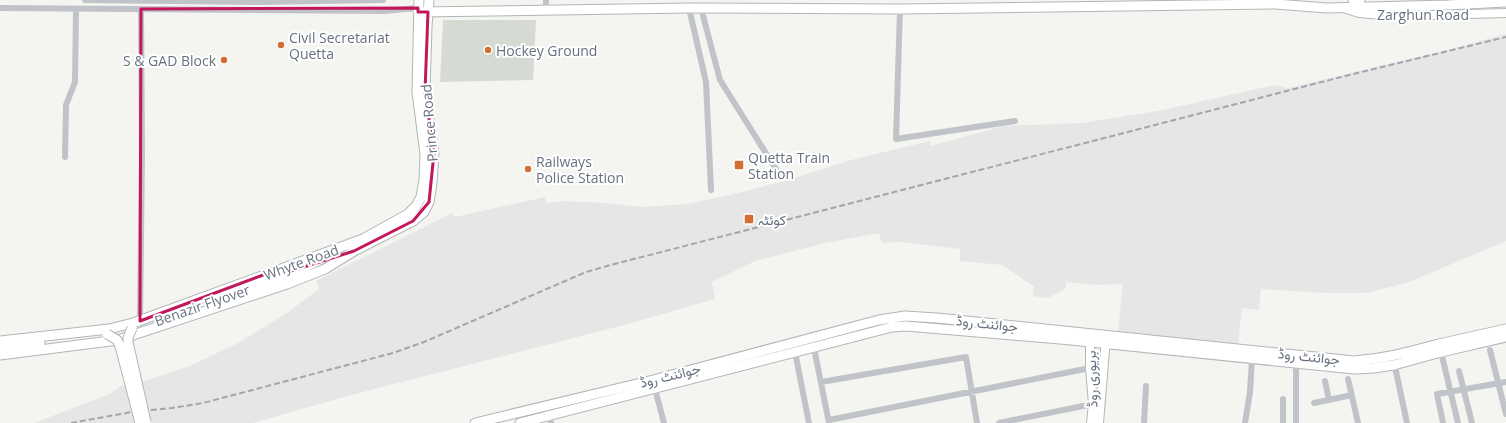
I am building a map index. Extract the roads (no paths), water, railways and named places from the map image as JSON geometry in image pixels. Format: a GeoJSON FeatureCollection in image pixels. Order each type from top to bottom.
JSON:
{"type":"FeatureCollection","features":[{"type":"Feature","properties":{"kind":"main road","name":"Prince Road"},"geometry":{"type":"LineString","coordinates":[[352,247],[413,221],[424,212],[430,202],[434,153],[425,91],[429,0]]}},
{"type":"Feature","properties":{"kind":"main road"},"geometry":{"type":"LineString","coordinates":[[1353,0],[1360,0]]}},
{"type":"Feature","properties":{"kind":"main road","name":"Zarghun Road"},"geometry":{"type":"LineString","coordinates":[[418,7],[428,12],[546,5],[689,8],[900,9],[1275,4],[1341,8],[1506,2]]}},
{"type":"Feature","properties":{"kind":"main road","name":"Prince Road"},"geometry":{"type":"LineString","coordinates":[[352,247],[408,214],[416,206],[421,197],[424,180],[425,154],[417,92],[418,7]]}},
{"type":"Feature","properties":{"kind":"main road","name":"Zarghun Road"},"geometry":{"type":"LineString","coordinates":[[1341,8],[1359,13],[1393,16],[1506,13]]}},
{"type":"Feature","properties":{"kind":"main road","name":"Whyte Road"},"geometry":{"type":"LineString","coordinates":[[315,263],[352,247]]}},
{"type":"Feature","properties":{"kind":"main road","name":"Whyte Road"},"geometry":{"type":"LineString","coordinates":[[0,341],[109,329],[140,321],[352,247]]}},
{"type":"Feature","properties":{"kind":"main road","name":"Whyte Road"},"geometry":{"type":"LineString","coordinates":[[0,355],[118,340],[287,284],[325,269],[352,247]]}},
{"type":"Feature","properties":{"kind":"main road","name":"Benazir Flyover"},"geometry":{"type":"LineString","coordinates":[[0,348],[107,334],[132,328],[291,274],[315,263]]}},
{"type":"Feature","properties":{"kind":"main road","name":"جوائنٹ روڈ"},"geometry":{"type":"LineString","coordinates":[[475,423],[653,380],[879,320],[905,316],[937,318],[1090,338]]}},
{"type":"Feature","properties":{"kind":"main road","name":"جوائنٹ روڈ"},"geometry":{"type":"LineString","coordinates":[[520,423],[550,419],[655,388],[892,328],[914,325],[1296,354],[1344,360],[1393,361],[1506,337]]}},
{"type":"Feature","properties":{"kind":"main road"},"geometry":{"type":"LineString","coordinates":[[132,328],[127,340],[146,423]]}},
{"type":"Feature","properties":{"kind":"main road","name":"جوائنٹ روڈ"},"geometry":{"type":"LineString","coordinates":[[1106,339],[1252,358],[1354,369],[1374,368],[1439,344],[1506,329]]}},
{"type":"Feature","properties":{"kind":"main road"},"geometry":{"type":"LineString","coordinates":[[107,334],[117,340],[120,346],[140,423]]}},
{"type":"Feature","properties":{"kind":"main road","name":"بریوری روڈ"},"geometry":{"type":"LineString","coordinates":[[1090,338],[1090,368],[1093,404],[1091,423]]}},
{"type":"Feature","properties":{"kind":"main road","name":"بریوری روڈ"},"geometry":{"type":"LineString","coordinates":[[1100,423],[1106,339]]}},
{"type":"Feature","properties":{"kind":"street"},"geometry":{"type":"LineString","coordinates":[[85,0],[260,2],[383,0]]}},
{"type":"Feature","properties":{"kind":"street","name":"Zarghun Road"},"geometry":{"type":"LineString","coordinates":[[0,8],[384,11],[418,7]]}},
{"type":"Feature","properties":{"kind":"street"},"geometry":{"type":"LineString","coordinates":[[689,8],[706,82],[710,190]]}},
{"type":"Feature","properties":{"kind":"street"},"geometry":{"type":"LineString","coordinates":[[701,8],[720,80],[779,174]]}},
{"type":"Feature","properties":{"kind":"street"},"geometry":{"type":"LineString","coordinates":[[65,157],[66,105],[75,82],[76,9]]}},
{"type":"Feature","properties":{"kind":"street"},"geometry":{"type":"LineString","coordinates":[[900,9],[896,139],[1015,121]]}},
{"type":"Feature","properties":{"kind":"street"},"geometry":{"type":"LineString","coordinates":[[140,321],[142,162],[141,10]]}},
{"type":"Feature","properties":{"kind":"street"},"geometry":{"type":"LineString","coordinates":[[814,348],[829,422],[972,391],[1090,368]]}},
{"type":"Feature","properties":{"kind":"street"},"geometry":{"type":"LineString","coordinates":[[1490,350],[1506,414]]}},
{"type":"Feature","properties":{"kind":"street"},"geometry":{"type":"LineString","coordinates":[[795,352],[809,423]]}},
{"type":"Feature","properties":{"kind":"street"},"geometry":{"type":"LineString","coordinates":[[1441,352],[1458,423]]}},
{"type":"Feature","properties":{"kind":"street"},"geometry":{"type":"LineString","coordinates":[[821,382],[966,357],[977,423]]}},
{"type":"Feature","properties":{"kind":"street"},"geometry":{"type":"LineString","coordinates":[[1245,423],[1250,392],[1252,358]]}},
{"type":"Feature","properties":{"kind":"street"},"geometry":{"type":"LineString","coordinates":[[1393,361],[1407,423]]}},
{"type":"Feature","properties":{"kind":"street"},"geometry":{"type":"LineString","coordinates":[[1296,362],[1296,423]]}},
{"type":"Feature","properties":{"kind":"street"},"geometry":{"type":"LineString","coordinates":[[1459,371],[1472,423]]}},
{"type":"Feature","properties":{"kind":"street"},"geometry":{"type":"LineString","coordinates":[[1348,379],[1358,423]]}},
{"type":"Feature","properties":{"kind":"street"},"geometry":{"type":"LineString","coordinates":[[1324,381],[1329,400]]}},
{"type":"Feature","properties":{"kind":"street"},"geometry":{"type":"LineString","coordinates":[[1443,422],[1437,394],[1506,382]]}},
{"type":"Feature","properties":{"kind":"street"},"geometry":{"type":"LineString","coordinates":[[1144,423],[1146,386]]}},
{"type":"Feature","properties":{"kind":"street"},"geometry":{"type":"LineString","coordinates":[[655,388],[664,423]]}},
{"type":"Feature","properties":{"kind":"street"},"geometry":{"type":"LineString","coordinates":[[1314,403],[1352,395]]}},
{"type":"Feature","properties":{"kind":"street"},"geometry":{"type":"LineString","coordinates":[[1283,399],[1283,423]]}},
{"type":"Feature","properties":{"kind":"street"},"geometry":{"type":"LineString","coordinates":[[999,423],[1093,404]]}},
{"type":"Feature","properties":{"kind":"street"},"geometry":{"type":"LineString","coordinates":[[546,405],[550,419]]}},
{"type":"Feature","properties":{"kind":"railway"},"geometry":{"type":"LineString","coordinates":[[71,423],[132,412],[203,403],[393,353],[424,342],[586,272],[607,266],[1349,75],[1506,37]]}},
{"type":"Feature","properties":{"kind":"place","name":"Civil Secretariat Quetta"},"geometry":{"type":"Point","coordinates":[281,45]}},
{"type":"Feature","properties":{"kind":"place","name":"Hockey Ground"},"geometry":{"type":"Point","coordinates":[488,50]}},
{"type":"Feature","properties":{"kind":"place","name":"S & GAD Block"},"geometry":{"type":"Point","coordinates":[224,60]}},
{"type":"Feature","properties":{"kind":"place","name":"Quetta Train Station"},"geometry":{"type":"Point","coordinates":[739,165]}},
{"type":"Feature","properties":{"kind":"place","name":"Railways Police Station"},"geometry":{"type":"Point","coordinates":[528,169]}},
{"type":"Feature","properties":{"kind":"place","name":"کوئٹہ"},"geometry":{"type":"Point","coordinates":[749,219]}}]}
